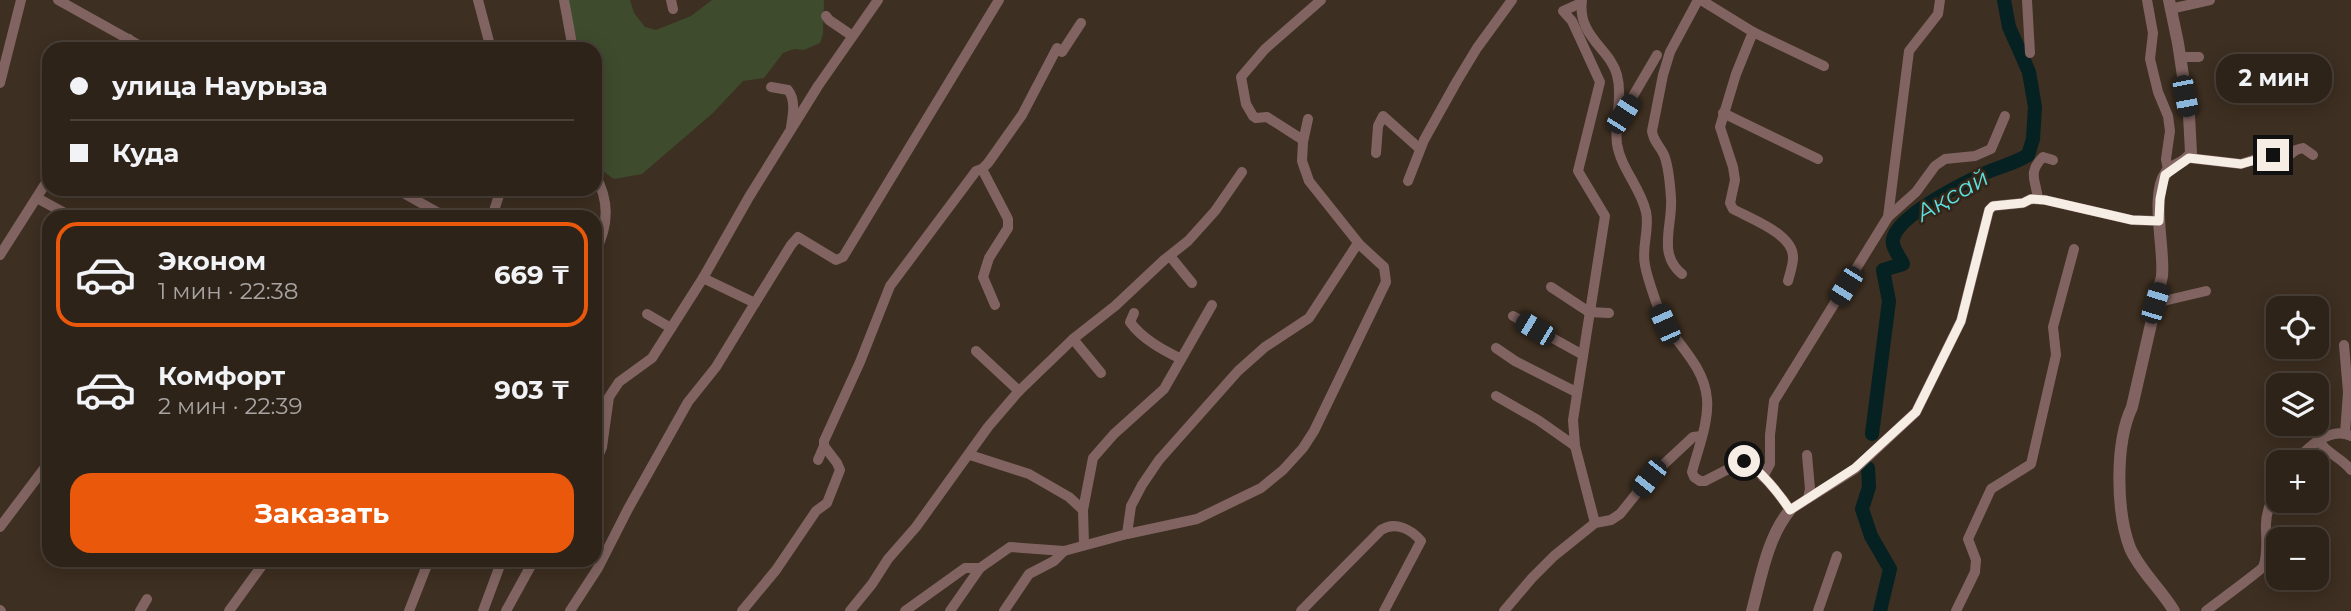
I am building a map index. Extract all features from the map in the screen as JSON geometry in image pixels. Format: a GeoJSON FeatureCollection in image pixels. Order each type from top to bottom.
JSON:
{"type":"FeatureCollection","features":[{"type":"Feature","properties":{"kind":"street"},"geometry":{"type":"LineString","coordinates":[[0,83],[21,0]]}},
{"type":"Feature","properties":{"kind":"street"},"geometry":{"type":"LineString","coordinates":[[58,0],[124,42]]}},
{"type":"Feature","properties":{"kind":"street"},"geometry":{"type":"LineString","coordinates":[[478,0],[489,42]]}},
{"type":"Feature","properties":{"kind":"street"},"geometry":{"type":"LineString","coordinates":[[564,0],[572,42]]}},
{"type":"Feature","properties":{"kind":"street"},"geometry":{"type":"LineString","coordinates":[[602,447],[610,397],[619,382],[652,358],[790,131],[851,35],[878,0]]}},
{"type":"Feature","properties":{"kind":"street"},"geometry":{"type":"LineString","coordinates":[[602,558],[688,402],[716,367],[787,250],[799,237],[836,260],[843,257],[999,0]]}},
{"type":"Feature","properties":{"kind":"street"},"geometry":{"type":"LineString","coordinates":[[1303,140],[1268,117],[1252,116],[1246,104],[1241,77],[1265,49],[1321,0]]}},
{"type":"Feature","properties":{"kind":"street"},"geometry":{"type":"LineString","coordinates":[[1408,181],[1420,149],[1467,63],[1512,0]]}},
{"type":"Feature","properties":{"kind":"street"},"geometry":{"type":"LineString","coordinates":[[1682,274],[1673,267],[1668,256],[1670,183],[1664,156],[1652,131],[1670,52],[1700,0],[1753,32],[1824,66]]}},
{"type":"Feature","properties":{"kind":"street"},"geometry":{"type":"LineString","coordinates":[[1888,217],[1909,51],[1938,14],[1940,0]]}},
{"type":"Feature","properties":{"kind":"street"},"geometry":{"type":"LineString","coordinates":[[2028,0],[2030,53]]}},
{"type":"Feature","properties":{"kind":"street"},"geometry":{"type":"LineString","coordinates":[[2147,0],[2153,33],[2150,59],[2169,124],[2166,159],[2168,170],[2162,184],[2159,221],[2163,266],[2132,407],[2126,419],[2122,450],[2121,506],[2130,548],[2174,611]]}},
{"type":"Feature","properties":{"kind":"street"},"geometry":{"type":"LineString","coordinates":[[2189,158],[2192,140],[2170,4],[2210,0]]}},
{"type":"Feature","properties":{"kind":"street"},"geometry":{"type":"LineString","coordinates":[[1595,523],[1576,446],[1573,420],[1605,216],[1578,171],[1600,82],[1572,21],[1563,10],[1582,2],[1581,13],[1589,34],[1618,78],[1617,146],[1642,196],[1647,215],[1645,265],[1658,309],[1705,384],[1708,401],[1692,472],[1694,477],[1705,481],[1744,461],[1763,477],[1790,510]]}},
{"type":"Feature","properties":{"kind":"street"},"geometry":{"type":"LineString","coordinates":[[826,16],[851,35]]}},
{"type":"Feature","properties":{"kind":"street"},"geometry":{"type":"LineString","coordinates":[[818,460],[890,286],[976,171],[982,169],[1016,123],[1057,48],[1062,52],[1080,23]]}},
{"type":"Feature","properties":{"kind":"street"},"geometry":{"type":"LineString","coordinates":[[1753,32],[1720,127],[1735,180],[1730,203],[1733,209],[1774,231],[1790,246],[1793,256],[1788,281]]}},
{"type":"Feature","properties":{"kind":"street"},"geometry":{"type":"LineString","coordinates":[[1617,124],[1657,55]]}},
{"type":"Feature","properties":{"kind":"street"},"geometry":{"type":"LineString","coordinates":[[2180,57],[2199,57]]}},
{"type":"Feature","properties":{"kind":"street"},"geometry":{"type":"LineString","coordinates":[[771,86],[788,90],[791,94],[793,115],[790,131]]}},
{"type":"Feature","properties":{"kind":"street"},"geometry":{"type":"LineString","coordinates":[[1723,113],[1818,159]]}},
{"type":"Feature","properties":{"kind":"street"},"geometry":{"type":"LineString","coordinates":[[1376,153],[1378,126],[1383,116],[1420,149]]}},
{"type":"Feature","properties":{"kind":"street"},"geometry":{"type":"LineString","coordinates":[[1763,477],[1770,464],[1774,401],[1888,217],[1916,192],[1936,166],[1945,159],[1975,156],[1991,149],[2005,116]]}},
{"type":"Feature","properties":{"kind":"street"},"geometry":{"type":"LineString","coordinates":[[950,611],[980,568],[1010,547],[1064,551],[1197,519],[1261,488],[1283,470],[1303,448],[1386,282],[1384,267],[1358,243],[1308,181],[1302,161],[1307,119]]}},
{"type":"Feature","properties":{"kind":"street"},"geometry":{"type":"LineString","coordinates":[[2168,170],[2189,158],[2241,164],[2265,156],[2288,156],[2303,148],[2313,155]]}},
{"type":"Feature","properties":{"kind":"street"},"geometry":{"type":"LineString","coordinates":[[2038,200],[2033,174],[2035,165],[2043,158],[2053,160]]}},
{"type":"Feature","properties":{"kind":"street"},"geometry":{"type":"LineString","coordinates":[[982,169],[1009,219],[1008,228],[989,258],[983,277],[995,305]]}},
{"type":"Feature","properties":{"kind":"street"},"geometry":{"type":"LineString","coordinates":[[850,611],[988,427],[1019,391],[1073,339],[1115,306],[1202,227],[1242,172]]}},
{"type":"Feature","properties":{"kind":"street"},"geometry":{"type":"LineString","coordinates":[[0,255],[42,190]]}},
{"type":"Feature","properties":{"kind":"street"},"geometry":{"type":"LineString","coordinates":[[602,191],[607,211],[602,238]]}},
{"type":"Feature","properties":{"kind":"street"},"geometry":{"type":"LineString","coordinates":[[408,196],[434,210]]}},
{"type":"Feature","properties":{"kind":"street"},"geometry":{"type":"LineString","coordinates":[[37,198],[59,210]]}},
{"type":"Feature","properties":{"kind":"street"},"geometry":{"type":"LineString","coordinates":[[1752,611],[1774,536],[1790,510],[1855,468],[1916,412],[1961,321],[1989,210],[1993,206],[2038,200],[2132,220],[2159,221]]}},
{"type":"Feature","properties":{"kind":"street"},"geometry":{"type":"LineString","coordinates":[[1127,534],[1131,506],[1159,460],[1238,372],[1265,348],[1309,318],[1358,243]]}},
{"type":"Feature","properties":{"kind":"street"},"geometry":{"type":"LineString","coordinates":[[1956,611],[1975,572],[1976,560],[1968,539],[1985,500],[1992,489],[2031,464],[2056,355],[2053,327],[2074,249]]}},
{"type":"Feature","properties":{"kind":"street"},"geometry":{"type":"LineString","coordinates":[[1170,256],[1192,283]]}},
{"type":"Feature","properties":{"kind":"street"},"geometry":{"type":"LineString","coordinates":[[703,278],[755,303]]}},
{"type":"Feature","properties":{"kind":"street"},"geometry":{"type":"LineString","coordinates":[[1551,287],[1589,312],[1609,313]]}},
{"type":"Feature","properties":{"kind":"street"},"geometry":{"type":"LineString","coordinates":[[2155,303],[2206,291]]}},
{"type":"Feature","properties":{"kind":"street"},"geometry":{"type":"LineString","coordinates":[[1084,545],[1083,510],[1093,458],[1114,434],[1164,389],[1212,305]]}},
{"type":"Feature","properties":{"kind":"street"},"geometry":{"type":"LineString","coordinates":[[1134,313],[1130,322],[1135,329],[1163,350],[1181,359]]}},
{"type":"Feature","properties":{"kind":"street"},"geometry":{"type":"LineString","coordinates":[[647,314],[671,328]]}},
{"type":"Feature","properties":{"kind":"street"},"geometry":{"type":"LineString","coordinates":[[1513,316],[1583,355]]}},
{"type":"Feature","properties":{"kind":"street"},"geometry":{"type":"LineString","coordinates":[[1073,339],[1101,373]]}},
{"type":"Feature","properties":{"kind":"street"},"geometry":{"type":"LineString","coordinates":[[2305,450],[2328,436],[2348,434],[2344,345]]}},
{"type":"Feature","properties":{"kind":"street"},"geometry":{"type":"LineString","coordinates":[[1496,348],[1515,361],[1576,392]]}},
{"type":"Feature","properties":{"kind":"street"},"geometry":{"type":"LineString","coordinates":[[976,351],[1019,391]]}},
{"type":"Feature","properties":{"kind":"street"},"geometry":{"type":"LineString","coordinates":[[1496,396],[1576,446]]}},
{"type":"Feature","properties":{"kind":"street"},"geometry":{"type":"LineString","coordinates":[[1504,611],[1545,564],[1595,523],[1611,520],[1620,514],[1649,478],[1693,437],[1702,436]]}},
{"type":"Feature","properties":{"kind":"street"},"geometry":{"type":"LineString","coordinates":[[2319,441],[2351,470]]}},
{"type":"Feature","properties":{"kind":"street"},"geometry":{"type":"LineString","coordinates":[[742,611],[776,570],[816,511],[830,499],[840,470],[824,446]]}},
{"type":"Feature","properties":{"kind":"street"},"geometry":{"type":"LineString","coordinates":[[970,454],[1029,474],[1069,497],[1083,510]]}},
{"type":"Feature","properties":{"kind":"street"},"geometry":{"type":"LineString","coordinates":[[1807,455],[1810,489],[1808,498]]}},
{"type":"Feature","properties":{"kind":"street"},"geometry":{"type":"LineString","coordinates":[[0,527],[42,471]]}},
{"type":"Feature","properties":{"kind":"street"},"geometry":{"type":"LineString","coordinates":[[2206,611],[2236,586],[2259,572],[2265,559],[2267,513]]}},
{"type":"Feature","properties":{"kind":"street"},"geometry":{"type":"LineString","coordinates":[[1301,611],[1381,530],[1387,526],[1400,527],[1415,534],[1421,541],[1384,611]]}},
{"type":"Feature","properties":{"kind":"street"},"geometry":{"type":"LineString","coordinates":[[1004,611],[1029,574],[1055,561],[1064,551]]}},
{"type":"Feature","properties":{"kind":"street"},"geometry":{"type":"LineString","coordinates":[[1818,611],[1838,556]]}},
{"type":"Feature","properties":{"kind":"street"},"geometry":{"type":"LineString","coordinates":[[229,611],[260,567]]}},
{"type":"Feature","properties":{"kind":"street"},"geometry":{"type":"LineString","coordinates":[[409,611],[426,567]]}},
{"type":"Feature","properties":{"kind":"street"},"geometry":{"type":"LineString","coordinates":[[483,611],[499,567]]}},
{"type":"Feature","properties":{"kind":"street"},"geometry":{"type":"LineString","coordinates":[[506,611],[530,567]]}},
{"type":"Feature","properties":{"kind":"street"},"geometry":{"type":"LineString","coordinates":[[570,611],[598,567]]}},
{"type":"Feature","properties":{"kind":"street"},"geometry":{"type":"LineString","coordinates":[[905,611],[965,568],[980,568]]}},
{"type":"Feature","properties":{"kind":"street"},"geometry":{"type":"LineString","coordinates":[[139,611],[147,599]]}},
{"type":"Feature","properties":{"kind":"green space"},"geometry":{"type":"Polygon","coordinates":[[[567,0],[630,0],[634,13],[645,27],[656,30],[691,16],[712,0],[824,0],[823,34],[820,43],[804,50],[794,49],[783,53],[764,78],[743,81],[713,113],[642,174],[614,179],[602,169],[602,42],[577,42],[567,0]]]}},
{"type":"Feature","properties":{"kind":"waterway","name":"Ақсай"},"geometry":{"type":"LineString","coordinates":[[1872,434],[1889,301],[1883,270],[1903,264],[1894,249],[1893,239],[1897,230],[1918,211],[1947,193],[2028,155],[2033,139],[2035,107],[2029,72],[2009,27],[2004,0]]}},
{"type":"Feature","properties":{"kind":"waterway","name":"Ақсай"},"geometry":{"type":"LineString","coordinates":[[1868,468],[1869,487],[1862,509],[1871,536],[1890,569],[1880,611]]}},
{"type":"Feature","properties":{"kind":"route"},"geometry":{"type":"LineString","coordinates":[[1744,461],[1763,477],[1790,510],[1855,468],[1916,412],[1961,321],[1982,233],[1989,210],[1993,206],[2023,203],[2031,199],[2045,200],[2132,220],[2159,221],[2162,184],[2168,170],[2189,158],[2241,164],[2273,155]]}}]}
